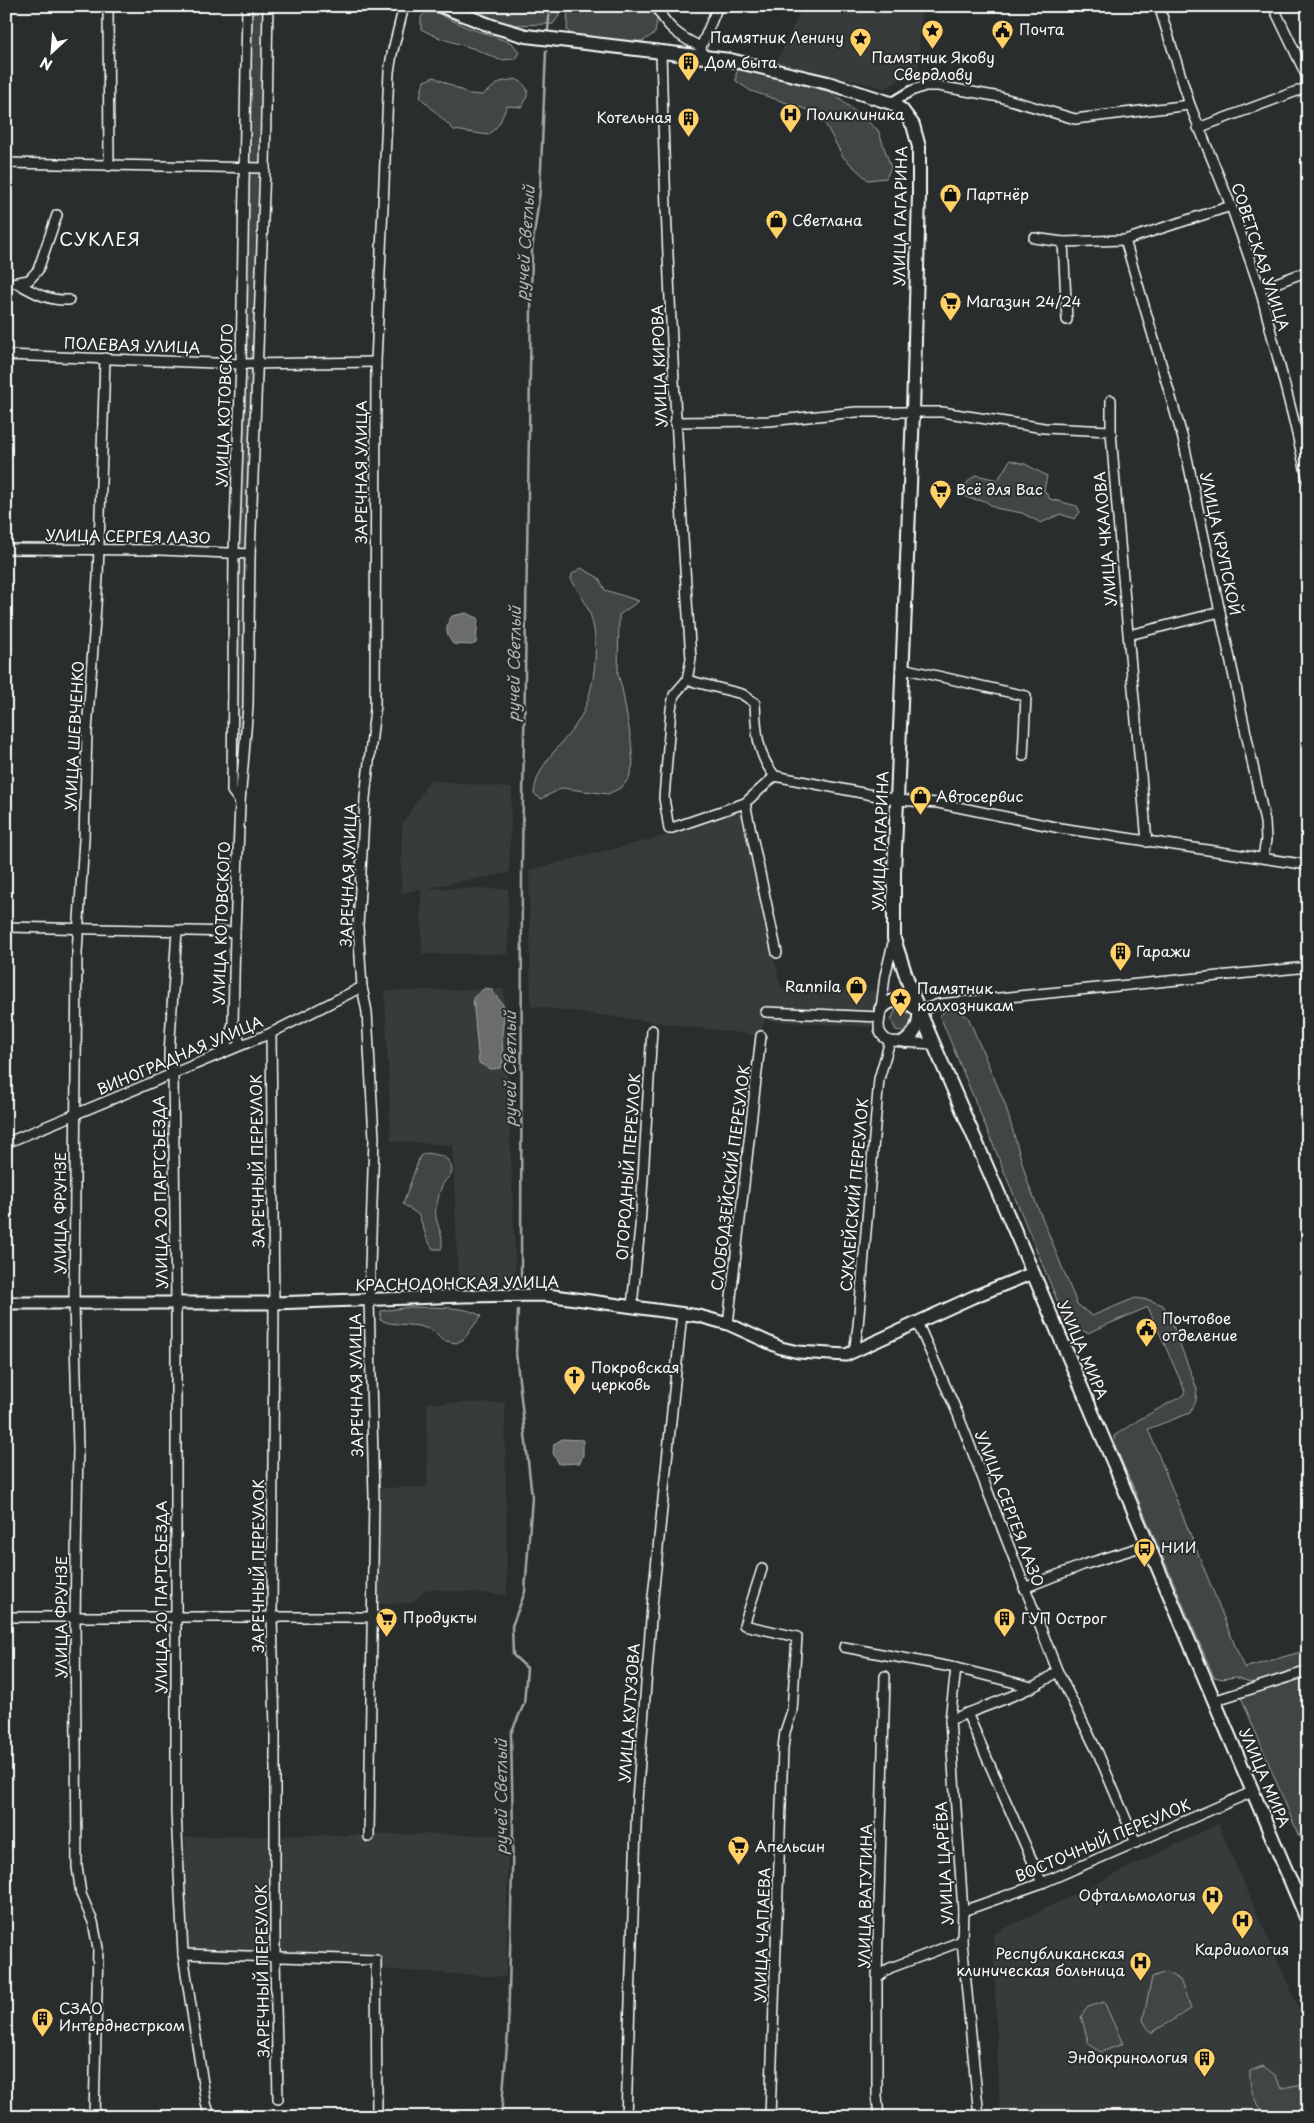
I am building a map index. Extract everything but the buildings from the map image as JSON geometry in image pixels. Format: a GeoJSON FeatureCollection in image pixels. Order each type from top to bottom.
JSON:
{"type":"FeatureCollection","features":[{"type":"Feature","properties":{"kind":"main road","name":"УЛИЦА ГАГАРИНА"},"geometry":{"type":"LineString","coordinates":[[441,6],[492,26],[526,36],[678,53],[702,52],[853,90],[891,103],[910,119],[916,132],[919,147],[913,413],[902,668],[894,939],[905,978],[919,1011]]}},
{"type":"Feature","properties":{"kind":"main road"},"geometry":{"type":"LineString","coordinates":[[880,1013],[889,1002],[897,1000],[909,1004],[919,1011],[918,1028],[906,1041]]}},
{"type":"Feature","properties":{"kind":"main road","name":"УЛИЦА МИРА"},"geometry":{"type":"LineString","coordinates":[[919,1011],[1033,1272],[1308,1922]]}},
{"type":"Feature","properties":{"kind":"street"},"geometry":{"type":"LineString","coordinates":[[108,6],[109,166]]}},
{"type":"Feature","properties":{"kind":"street","name":"УЛИЦА КОТОВСКОГО"},"geometry":{"type":"LineString","coordinates":[[240,802],[232,791],[234,552],[241,364],[247,6]]}},
{"type":"Feature","properties":{"kind":"street","name":"УЛИЦА КОТОВСКОГО"},"geometry":{"type":"LineString","coordinates":[[241,1044],[233,1024],[235,932],[240,802],[248,706],[250,554],[265,168],[268,6]]}},
{"type":"Feature","properties":{"kind":"street","name":"ЗАРЕЧНАЯ УЛИЦА"},"geometry":{"type":"LineString","coordinates":[[369,1837],[374,1497],[369,1300],[374,1138],[367,1012],[362,988],[358,926],[365,798],[375,709],[376,362],[389,72],[404,6]]}},
{"type":"Feature","properties":{"kind":"street"},"geometry":{"type":"LineString","coordinates":[[656,6],[662,18],[680,36],[702,52],[718,6]]}},
{"type":"Feature","properties":{"kind":"street","name":"СОВЕТСКАЯ УЛИЦА"},"geometry":{"type":"LineString","coordinates":[[1159,6],[1198,128],[1232,206],[1260,289],[1294,417],[1308,481]]}},
{"type":"Feature","properties":{"kind":"street"},"geometry":{"type":"LineString","coordinates":[[1198,128],[1304,88],[1308,81],[1273,6]]}},
{"type":"Feature","properties":{"kind":"street"},"geometry":{"type":"LineString","coordinates":[[678,53],[680,36]]}},
{"type":"Feature","properties":{"kind":"street","name":"УЛИЦА КИРОВА"},"geometry":{"type":"LineString","coordinates":[[661,51],[675,422],[691,659],[687,680],[674,695],[671,709],[664,798],[669,829],[745,803]]}},
{"type":"Feature","properties":{"kind":"street"},"geometry":{"type":"LineString","coordinates":[[891,103],[911,91],[931,86],[1000,97],[1075,119],[1190,105]]}},
{"type":"Feature","properties":{"kind":"street"},"geometry":{"type":"LineString","coordinates":[[6,163],[265,168]]}},
{"type":"Feature","properties":{"kind":"street"},"geometry":{"type":"LineString","coordinates":[[1034,238],[1063,242],[1124,240],[1232,206]]}},
{"type":"Feature","properties":{"kind":"street"},"geometry":{"type":"LineString","coordinates":[[6,284],[28,280],[38,270],[57,215]]}},
{"type":"Feature","properties":{"kind":"street","name":"УЛИЦА КРУПСКОЙ"},"geometry":{"type":"LineString","coordinates":[[1124,240],[1184,439],[1265,822],[1266,840],[1263,857]]}},
{"type":"Feature","properties":{"kind":"street"},"geometry":{"type":"LineString","coordinates":[[1063,242],[1066,320]]}},
{"type":"Feature","properties":{"kind":"street"},"geometry":{"type":"LineString","coordinates":[[1260,289],[1308,271]]}},
{"type":"Feature","properties":{"kind":"street"},"geometry":{"type":"LineString","coordinates":[[17,283],[44,298],[55,301],[69,300]]}},
{"type":"Feature","properties":{"kind":"street","name":"ПОЛЕВАЯ УЛИЦА"},"geometry":{"type":"LineString","coordinates":[[6,355],[241,364],[376,362]]}},
{"type":"Feature","properties":{"kind":"street","name":"УЛИЦА ШЕВЧЕНКО"},"geometry":{"type":"LineString","coordinates":[[75,1115],[79,928],[99,550],[106,358]]}},
{"type":"Feature","properties":{"kind":"street","name":"УЛИЦА ЧКАЛОВА"},"geometry":{"type":"LineString","coordinates":[[1111,400],[1111,431],[1123,595],[1129,635],[1147,842]]}},
{"type":"Feature","properties":{"kind":"street"},"geometry":{"type":"LineString","coordinates":[[675,422],[769,421],[856,412],[942,412],[1044,428],[1111,431]]}},
{"type":"Feature","properties":{"kind":"street","name":"УЛИЦА СЕРГЕЯ ЛАЗО"},"geometry":{"type":"LineString","coordinates":[[6,549],[234,552],[250,554]]}},
{"type":"Feature","properties":{"kind":"street"},"geometry":{"type":"LineString","coordinates":[[1129,635],[1220,612]]}},
{"type":"Feature","properties":{"kind":"street"},"geometry":{"type":"LineString","coordinates":[[902,668],[1026,696],[1023,756]]}},
{"type":"Feature","properties":{"kind":"street"},"geometry":{"type":"LineString","coordinates":[[687,680],[742,694],[755,703],[756,733],[766,766],[775,776],[898,800],[938,803],[1060,828],[1308,865]]}},
{"type":"Feature","properties":{"kind":"street"},"geometry":{"type":"LineString","coordinates":[[775,776],[745,803],[777,953]]}},
{"type":"Feature","properties":{"kind":"street"},"geometry":{"type":"LineString","coordinates":[[6,927],[235,932]]}},
{"type":"Feature","properties":{"kind":"street","name":"УЛИЦА 20 ПАРТСЪЕЗДА"},"geometry":{"type":"LineString","coordinates":[[177,930],[169,1054],[169,1066],[173,1074],[176,1304],[176,1812],[183,1954],[206,2103],[210,2117]]}},
{"type":"Feature","properties":{"kind":"street"},"geometry":{"type":"LineString","coordinates":[[894,939],[888,959],[880,1013],[880,1032],[884,1038],[890,1041],[933,1044]]}},
{"type":"Feature","properties":{"kind":"street"},"geometry":{"type":"LineString","coordinates":[[919,1011],[939,1004],[1308,968]]}},
{"type":"Feature","properties":{"kind":"street","name":"ВИНОГРАДНАЯ УЛИЦА"},"geometry":{"type":"LineString","coordinates":[[6,1143],[271,1032],[362,988]]}},
{"type":"Feature","properties":{"kind":"street"},"geometry":{"type":"LineString","coordinates":[[766,1012],[880,1013]]}},
{"type":"Feature","properties":{"kind":"street"},"geometry":{"type":"LineString","coordinates":[[219,1053],[227,1044],[233,1024]]}},
{"type":"Feature","properties":{"kind":"street","name":"ОГОРОДНЫЙ ПЕРЕУЛОК"},"geometry":{"type":"LineString","coordinates":[[632,1306],[640,1227],[652,1030]]}},
{"type":"Feature","properties":{"kind":"street","name":"ЗАРЕЧНЫЙ ПЕРЕУЛОК"},"geometry":{"type":"LineString","coordinates":[[271,1032],[274,1303],[272,1617],[278,2099]]}},
{"type":"Feature","properties":{"kind":"street","name":"СЛОБОДЗЕЙСКИЙ ПЕРЕУЛОК"},"geometry":{"type":"LineString","coordinates":[[728,1324],[761,1036]]}},
{"type":"Feature","properties":{"kind":"street","name":"СУКЛЕЙСКИЙ ПЕРЕУЛОК"},"geometry":{"type":"LineString","coordinates":[[854,1352],[858,1326],[878,1079],[890,1041]]}},
{"type":"Feature","properties":{"kind":"street","name":"УЛИЦА ФРУНЗЕ"},"geometry":{"type":"LineString","coordinates":[[75,1115],[74,1303],[78,1449],[75,1616],[78,1877],[81,1894],[93,1922],[98,1948],[94,2117]]}},
{"type":"Feature","properties":{"kind":"street","name":"КРАСНОДОНСКАЯ УЛИЦА"},"geometry":{"type":"LineString","coordinates":[[6,1304],[274,1303],[547,1295],[682,1313],[728,1324],[781,1348],[846,1355],[1033,1272]]}},
{"type":"Feature","properties":{"kind":"street","name":"УЛИЦА КУТУЗОВА"},"geometry":{"type":"LineString","coordinates":[[626,2117],[638,1782],[652,1607],[682,1313]]}},
{"type":"Feature","properties":{"kind":"street","name":"УЛИЦА СЕРГЕЯ ЛАЗО"},"geometry":{"type":"LineString","coordinates":[[917,1322],[957,1412],[1056,1670],[1098,1754],[1136,1843]]}},
{"type":"Feature","properties":{"kind":"street"},"geometry":{"type":"LineString","coordinates":[[1024,1588],[1083,1565],[1147,1544]]}},
{"type":"Feature","properties":{"kind":"street","name":"УЛИЦА ЧАПАЕВА"},"geometry":{"type":"LineString","coordinates":[[762,1569],[744,1625],[797,1637],[792,1711],[782,1748],[770,2117]]}},
{"type":"Feature","properties":{"kind":"street"},"geometry":{"type":"LineString","coordinates":[[6,1617],[373,1617]]}},
{"type":"Feature","properties":{"kind":"street"},"geometry":{"type":"LineString","coordinates":[[844,1647],[956,1668],[1032,1687]]}},
{"type":"Feature","properties":{"kind":"street","name":"УЛИЦА ЦАРЁВА"},"geometry":{"type":"LineString","coordinates":[[956,1668],[950,1720],[963,1911],[962,1941],[979,2117]]}},
{"type":"Feature","properties":{"kind":"street"},"geometry":{"type":"LineString","coordinates":[[950,1720],[1032,1687],[1051,1677],[1056,1670]]}},
{"type":"Feature","properties":{"kind":"street"},"geometry":{"type":"LineString","coordinates":[[1213,1701],[1308,1671]]}},
{"type":"Feature","properties":{"kind":"street","name":"УЛИЦА ВАТУТИНА"},"geometry":{"type":"LineString","coordinates":[[880,2117],[878,2096],[877,1977],[884,1676]]}},
{"type":"Feature","properties":{"kind":"street"},"geometry":{"type":"LineString","coordinates":[[968,1713],[1042,1883]]}},
{"type":"Feature","properties":{"kind":"street","name":"ВОСТОЧНЫЙ ПЕРЕУЛОК"},"geometry":{"type":"LineString","coordinates":[[963,1911],[1042,1883],[1252,1792]]}},
{"type":"Feature","properties":{"kind":"street"},"geometry":{"type":"LineString","coordinates":[[877,1977],[890,1968],[962,1941]]}},
{"type":"Feature","properties":{"kind":"street"},"geometry":{"type":"LineString","coordinates":[[183,1954],[376,1960],[377,2117]]}},
{"type":"Feature","properties":{"kind":"shaded area"},"geometry":{"type":"Polygon","coordinates":[[[247,6],[268,6],[240,802],[232,791],[247,6]]]}},
{"type":"Feature","properties":{"kind":"shaded area"},"geometry":{"type":"Polygon","coordinates":[[[454,6],[563,6],[558,10],[559,16],[553,24],[506,25],[454,6]]]}},
{"type":"Feature","properties":{"kind":"shaded area"},"geometry":{"type":"Polygon","coordinates":[[[568,6],[654,6],[657,20],[655,33],[643,41],[610,42],[573,36],[567,30],[568,6]]]}},
{"type":"Feature","properties":{"kind":"shaded area"},"geometry":{"type":"Polygon","coordinates":[[[803,6],[921,6],[918,71],[885,88],[776,63],[803,6]]]}},
{"type":"Feature","properties":{"kind":"shaded area"},"geometry":{"type":"Polygon","coordinates":[[[425,13],[437,13],[466,27],[512,43],[519,52],[515,59],[500,60],[475,49],[437,37],[421,29],[421,17],[425,13]]]}},
{"type":"Feature","properties":{"kind":"shaded area"},"geometry":{"type":"Polygon","coordinates":[[[739,68],[831,92],[878,130],[891,167],[886,178],[868,180],[843,157],[820,114],[751,91],[736,81],[736,74],[739,68]]]}},
{"type":"Feature","properties":{"kind":"shaded area"},"geometry":{"type":"Polygon","coordinates":[[[434,77],[469,94],[482,95],[500,82],[516,79],[524,85],[527,94],[522,107],[507,106],[499,124],[489,135],[454,130],[420,97],[424,81],[434,77]]]}},
{"type":"Feature","properties":{"kind":"shaded area"},"geometry":{"type":"Polygon","coordinates":[[[1010,460],[1025,464],[1047,476],[1044,490],[1050,499],[1077,506],[1080,512],[1075,519],[1060,514],[1041,523],[1022,513],[995,508],[985,501],[964,496],[965,486],[973,477],[976,475],[998,480],[1010,460]]]}},
{"type":"Feature","properties":{"kind":"shaded area"},"geometry":{"type":"Polygon","coordinates":[[[581,568],[599,578],[605,590],[639,601],[619,615],[618,674],[631,740],[633,764],[629,778],[622,787],[608,794],[562,788],[541,799],[534,794],[539,773],[577,723],[583,712],[592,683],[595,635],[588,609],[571,579],[572,574],[581,568]]]}},
{"type":"Feature","properties":{"kind":"shaded area"},"geometry":{"type":"Polygon","coordinates":[[[466,613],[478,618],[476,643],[471,645],[453,644],[447,634],[448,624],[452,616],[466,613]]]}},
{"type":"Feature","properties":{"kind":"shaded area"},"geometry":{"type":"Polygon","coordinates":[[[430,780],[512,788],[509,873],[426,888],[508,889],[508,954],[422,954],[421,889],[401,893],[402,824],[430,780]]]}},
{"type":"Feature","properties":{"kind":"shaded area"},"geometry":{"type":"Polygon","coordinates":[[[740,810],[781,988],[879,991],[875,1027],[768,1021],[766,1013],[761,1036],[531,1006],[529,870],[672,834],[740,810]]]}},
{"type":"Feature","properties":{"kind":"shaded area"},"geometry":{"type":"Polygon","coordinates":[[[485,988],[491,989],[505,1008],[502,1034],[503,1062],[500,1068],[490,1069],[479,1063],[473,998],[485,988]]]}},
{"type":"Feature","properties":{"kind":"shaded area"},"geometry":{"type":"Polygon","coordinates":[[[504,989],[516,1280],[458,1282],[453,1145],[391,1141],[385,991],[504,989]]]}},
{"type":"Feature","properties":{"kind":"shaded area"},"geometry":{"type":"Polygon","coordinates":[[[904,1006],[917,1017],[908,1032],[896,1030],[891,1020],[896,1009],[904,1006]]]}},
{"type":"Feature","properties":{"kind":"shaded area"},"geometry":{"type":"Polygon","coordinates":[[[945,1010],[957,1010],[968,1017],[1005,1104],[1028,1183],[1077,1304],[1092,1316],[1135,1298],[1149,1300],[1163,1305],[1170,1318],[1197,1389],[1196,1401],[1190,1413],[1148,1429],[1244,1668],[1308,1650],[1308,1666],[1253,1683],[1235,1677],[1223,1679],[1214,1677],[1115,1445],[1114,1436],[1182,1396],[1185,1391],[1148,1307],[1088,1333],[1067,1324],[940,1016],[945,1010]]]}},
{"type":"Feature","properties":{"kind":"shaded area"},"geometry":{"type":"Polygon","coordinates":[[[426,1153],[444,1157],[452,1169],[451,1174],[443,1183],[436,1208],[436,1218],[442,1239],[441,1249],[433,1249],[427,1239],[419,1215],[403,1204],[420,1156],[426,1153]]]}},
{"type":"Feature","properties":{"kind":"shaded area"},"geometry":{"type":"Polygon","coordinates":[[[410,1307],[466,1310],[481,1316],[464,1339],[456,1343],[442,1340],[432,1330],[419,1326],[389,1323],[380,1320],[381,1311],[410,1307]]]}},
{"type":"Feature","properties":{"kind":"shaded area"},"geometry":{"type":"Polygon","coordinates":[[[427,1403],[505,1403],[507,1595],[426,1589],[412,1603],[378,1604],[379,1488],[427,1487],[427,1403]]]}},
{"type":"Feature","properties":{"kind":"shaded area"},"geometry":{"type":"Polygon","coordinates":[[[562,1439],[583,1440],[583,1455],[580,1463],[559,1464],[553,1453],[554,1444],[562,1439]]]}},
{"type":"Feature","properties":{"kind":"shaded area"},"geometry":{"type":"Polygon","coordinates":[[[1308,1676],[1308,1858],[1241,1697],[1308,1676]]]}},
{"type":"Feature","properties":{"kind":"shaded area","name":"Республиканская клиническая больница"},"geometry":{"type":"Polygon","coordinates":[[[1218,1824],[1308,2030],[1308,2117],[1000,2117],[993,1934],[1218,1824]]]}},
{"type":"Feature","properties":{"kind":"shaded area"},"geometry":{"type":"Polygon","coordinates":[[[508,1835],[506,1977],[376,1969],[376,1961],[186,1952],[185,1837],[508,1835]]]}},
{"type":"Feature","properties":{"kind":"shaded area"},"geometry":{"type":"Polygon","coordinates":[[[1166,1972],[1180,1980],[1191,2009],[1151,2033],[1143,2020],[1152,1977],[1166,1972]]]}},
{"type":"Feature","properties":{"kind":"shaded area"},"geometry":{"type":"Polygon","coordinates":[[[1104,2002],[1123,2044],[1101,2052],[1089,2044],[1081,2016],[1088,2007],[1104,2002]]]}},
{"type":"Feature","properties":{"kind":"shaded area"},"geometry":{"type":"Polygon","coordinates":[[[1263,2066],[1275,2075],[1282,2088],[1308,2083],[1308,2117],[1289,2117],[1290,2115],[1283,2110],[1275,2117],[1268,2114],[1258,2105],[1252,2092],[1250,2071],[1263,2066]]]}},
{"type":"Feature","properties":{"kind":"waterway","name":"ручей Светлый"},"geometry":{"type":"LineString","coordinates":[[548,30],[550,6]]}},
{"type":"Feature","properties":{"kind":"waterway","name":"ручей Светлый"},"geometry":{"type":"LineString","coordinates":[[521,1277],[522,860],[532,249],[540,191],[546,51]]}},
{"type":"Feature","properties":{"kind":"waterway","name":"ручей Светлый"},"geometry":{"type":"LineString","coordinates":[[501,2117],[508,2033],[513,1830],[511,1733],[524,1704],[527,1668],[513,1655],[512,1626],[525,1592],[532,1497],[516,1353],[518,1310]]}},
{"type":"Feature","properties":{"kind":"place","name":"Памятник Якову Свердлову"},"geometry":{"type":"Point","coordinates":[933,49]}},
{"type":"Feature","properties":{"kind":"place","name":"Почта"},"geometry":{"type":"Point","coordinates":[1003,49]}},
{"type":"Feature","properties":{"kind":"place","name":"Памятник Ленину"},"geometry":{"type":"Point","coordinates":[860,57]}},
{"type":"Feature","properties":{"kind":"place","name":"Дом быта"},"geometry":{"type":"Point","coordinates":[689,82]}},
{"type":"Feature","properties":{"kind":"place","name":"Поликлиника"},"geometry":{"type":"Point","coordinates":[790,134]}},
{"type":"Feature","properties":{"kind":"place","name":"Котельная"},"geometry":{"type":"Point","coordinates":[688,137]}},
{"type":"Feature","properties":{"kind":"place","name":"Партнёр"},"geometry":{"type":"Point","coordinates":[950,214]}},
{"type":"Feature","properties":{"kind":"place","name":"Светлана"},"geometry":{"type":"Point","coordinates":[776,240]}},
{"type":"Feature","properties":{"kind":"place","name":"Магазин 24/24"},"geometry":{"type":"Point","coordinates":[950,321]}},
{"type":"Feature","properties":{"kind":"place","name":"Всё для Вас"},"geometry":{"type":"Point","coordinates":[940,509]}},
{"type":"Feature","properties":{"kind":"place","name":"Автосервис"},"geometry":{"type":"Point","coordinates":[920,816]}},
{"type":"Feature","properties":{"kind":"place","name":"Гаражи"},"geometry":{"type":"Point","coordinates":[1120,971]}},
{"type":"Feature","properties":{"kind":"place","name":"Rannila"},"geometry":{"type":"Point","coordinates":[857,1006]}},
{"type":"Feature","properties":{"kind":"place","name":"Памятник колхозникам"},"geometry":{"type":"Point","coordinates":[901,1017]}},
{"type":"Feature","properties":{"kind":"place","name":"Почтовое отделение"},"geometry":{"type":"Point","coordinates":[1146,1347]}},
{"type":"Feature","properties":{"kind":"place","name":"Покровская церковь"},"geometry":{"type":"Point","coordinates":[575,1396]}},
{"type":"Feature","properties":{"kind":"place","name":"НИИ"},"geometry":{"type":"Point","coordinates":[1145,1567]}},
{"type":"Feature","properties":{"kind":"place","name":"Продукты"},"geometry":{"type":"Point","coordinates":[387,1637]}},
{"type":"Feature","properties":{"kind":"place","name":"ГУП Острог"},"geometry":{"type":"Point","coordinates":[1005,1638]}},
{"type":"Feature","properties":{"kind":"place","name":"Апельсин"},"geometry":{"type":"Point","coordinates":[739,1866]}},
{"type":"Feature","properties":{"kind":"place","name":"Офтальмология"},"geometry":{"type":"Point","coordinates":[1212,1915]}},
{"type":"Feature","properties":{"kind":"place","name":"Кардиология"},"geometry":{"type":"Point","coordinates":[1242,1940]}},
{"type":"Feature","properties":{"kind":"place","name":"Республиканская клиническая больница"},"geometry":{"type":"Point","coordinates":[1141,1982]}},
{"type":"Feature","properties":{"kind":"place","name":"СЗАО Интерднестрком"},"geometry":{"type":"Point","coordinates":[43,2037]}},
{"type":"Feature","properties":{"kind":"place","name":"Эндокринология"},"geometry":{"type":"Point","coordinates":[1204,2077]}},
{"type":"Feature","properties":{"kind":"district","name":"СУКЛЕЯ"},"geometry":{"type":"Point","coordinates":[100,240]}}]}
